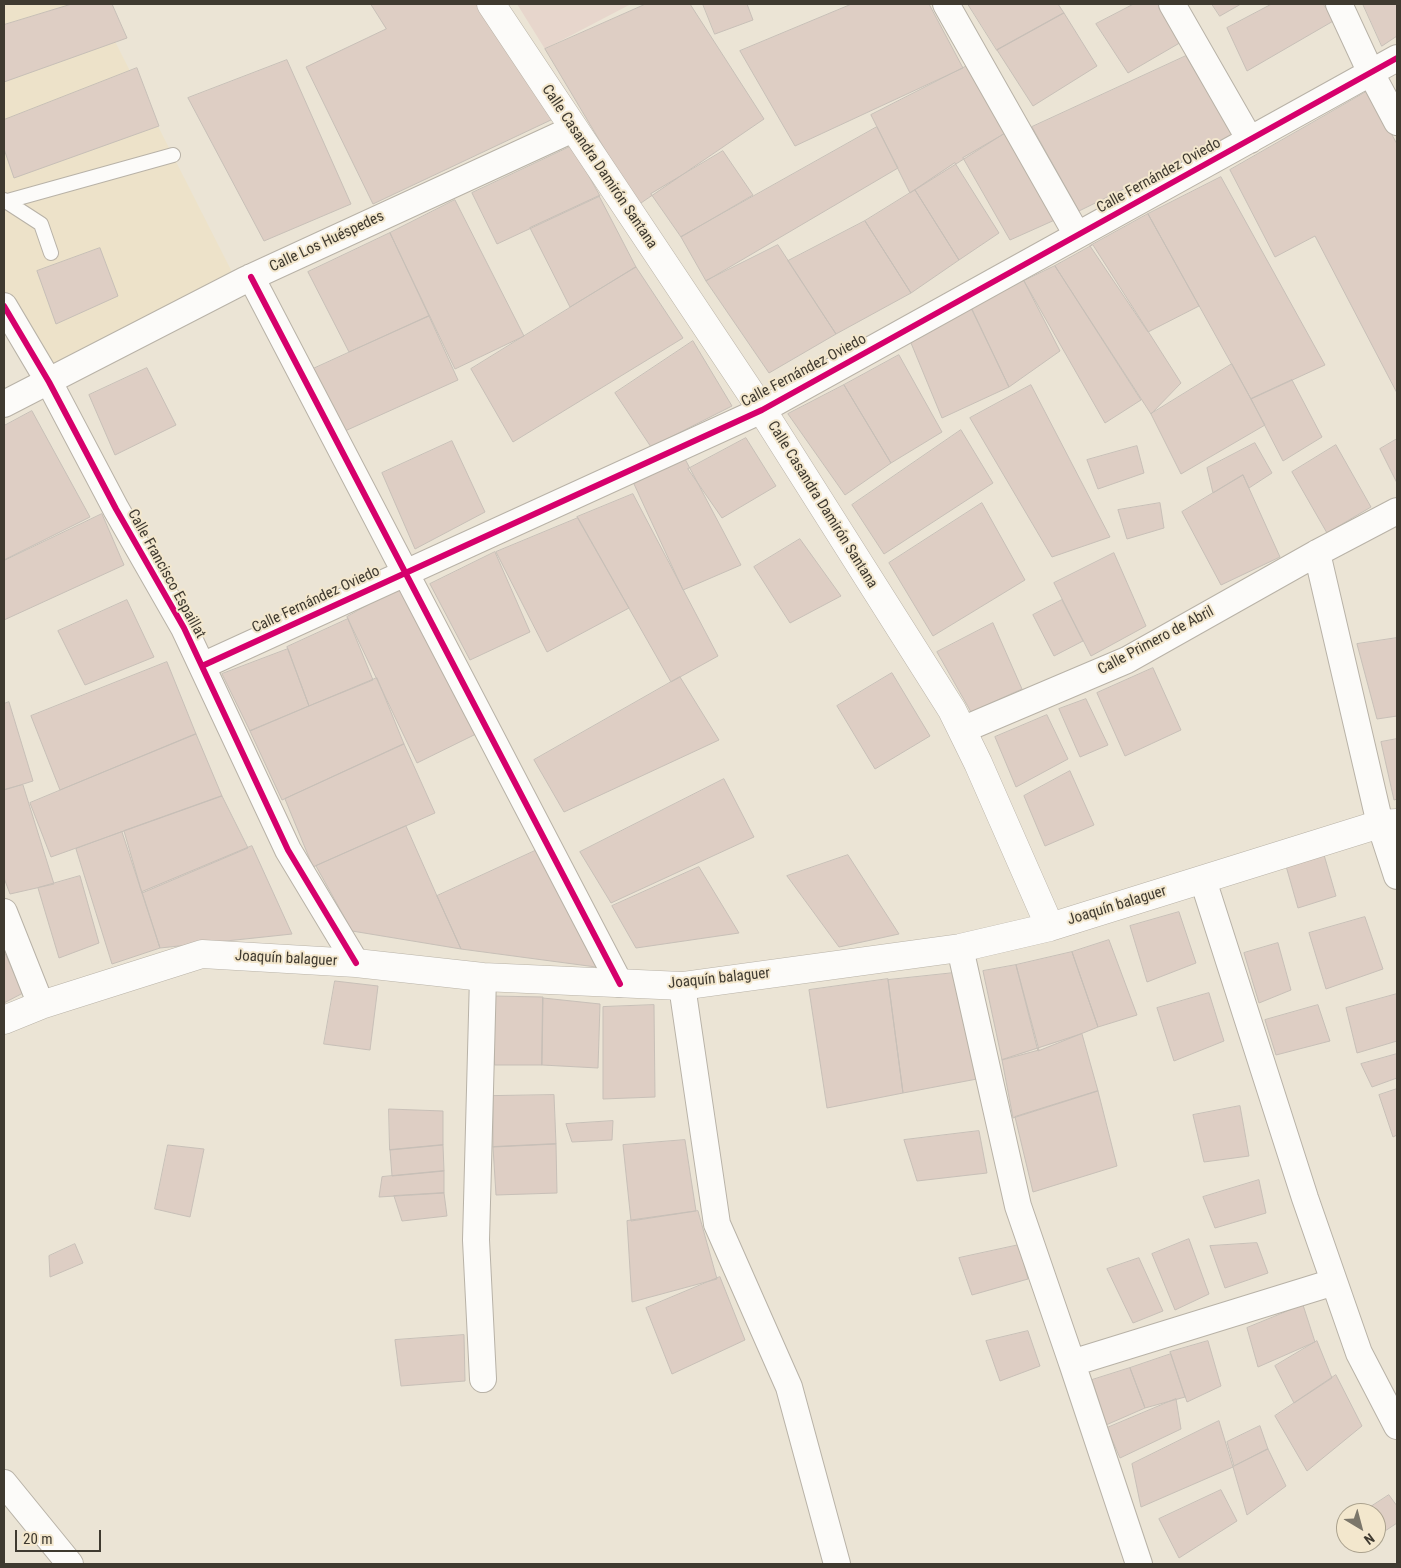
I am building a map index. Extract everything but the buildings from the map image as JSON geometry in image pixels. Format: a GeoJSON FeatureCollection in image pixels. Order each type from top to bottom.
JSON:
{"type":"FeatureCollection","features":[{"type":"Feature","properties":{"kind":"main road","name":"Calle Casandra Damirón Santana"},"geometry":{"type":"LineString","coordinates":[[491,4],[762,410],[917,654],[962,730],[1050,927]]}},
{"type":"Feature","properties":{"kind":"main road","name":"Joaquín balaguer"},"geometry":{"type":"LineString","coordinates":[[4,1020],[41,1005],[202,954],[356,963],[483,977],[682,986],[960,948],[1050,927],[1389,823]]}},
{"type":"Feature","properties":{"kind":"street"},"geometry":{"type":"LineString","coordinates":[[946,4],[1078,235]]}},
{"type":"Feature","properties":{"kind":"street"},"geometry":{"type":"LineString","coordinates":[[1172,4],[1250,140]]}},
{"type":"Feature","properties":{"kind":"street"},"geometry":{"type":"LineString","coordinates":[[1339,4],[1371,73],[1397,122]]}},
{"type":"Feature","properties":{"kind":"street","name":"Calle Fernández Oviedo"},"geometry":{"type":"LineString","coordinates":[[202,666],[762,410],[1397,58]]}},
{"type":"Feature","properties":{"kind":"street","name":"Calle Los Huéspedes"},"geometry":{"type":"LineString","coordinates":[[4,404],[251,277],[573,129]]}},
{"type":"Feature","properties":{"kind":"street"},"geometry":{"type":"LineString","coordinates":[[251,277],[620,984]]}},
{"type":"Feature","properties":{"kind":"street","name":"Calle Francisco Espaillat"},"geometry":{"type":"LineString","coordinates":[[4,306],[50,382],[116,509],[184,628],[288,850],[356,963]]}},
{"type":"Feature","properties":{"kind":"street","name":"Calle Primero de Abril"},"geometry":{"type":"LineString","coordinates":[[962,730],[1127,660],[1317,553],[1397,511]]}},
{"type":"Feature","properties":{"kind":"street"},"geometry":{"type":"LineString","coordinates":[[1317,553],[1389,823],[1397,876]]}},
{"type":"Feature","properties":{"kind":"street"},"geometry":{"type":"LineString","coordinates":[[1203,880],[1305,1198],[1359,1353],[1397,1426]]}},
{"type":"Feature","properties":{"kind":"street"},"geometry":{"type":"LineString","coordinates":[[4,912],[41,1005]]}},
{"type":"Feature","properties":{"kind":"street"},"geometry":{"type":"LineString","coordinates":[[960,948],[1018,1206],[1139,1564]]}},
{"type":"Feature","properties":{"kind":"street"},"geometry":{"type":"LineString","coordinates":[[483,977],[476,1240],[483,1379]]}},
{"type":"Feature","properties":{"kind":"street"},"geometry":{"type":"LineString","coordinates":[[682,986],[718,1224],[789,1387],[837,1564]]}},
{"type":"Feature","properties":{"kind":"street"},"geometry":{"type":"LineString","coordinates":[[1071,1360],[1072,1363],[1334,1282]]}},
{"type":"Feature","properties":{"kind":"street"},"geometry":{"type":"LineString","coordinates":[[4,1484],[70,1564]]}},
{"type":"Feature","properties":{"kind":"lane"},"geometry":{"type":"LineString","coordinates":[[4,202],[174,155]]}},
{"type":"Feature","properties":{"kind":"lane"},"geometry":{"type":"LineString","coordinates":[[4,202],[41,224],[51,253]]}},
{"type":"Feature","properties":{"kind":"shaded area"},"geometry":{"type":"Polygon","coordinates":[[[4,4],[96,4],[234,276],[50,378],[4,294],[4,4]]]}},
{"type":"Feature","properties":{"kind":"shaded area"},"geometry":{"type":"Polygon","coordinates":[[[517,4],[631,4],[545,49],[517,4]]]}},
{"type":"Feature","properties":{"kind":"cycle path"},"geometry":{"type":"LineString","coordinates":[[202,666],[762,410],[1397,58]]}},
{"type":"Feature","properties":{"kind":"cycle path"},"geometry":{"type":"LineString","coordinates":[[251,277],[620,984]]}},
{"type":"Feature","properties":{"kind":"cycle path"},"geometry":{"type":"LineString","coordinates":[[4,306],[49,382],[116,509],[184,628],[288,850],[356,963]]}}]}
